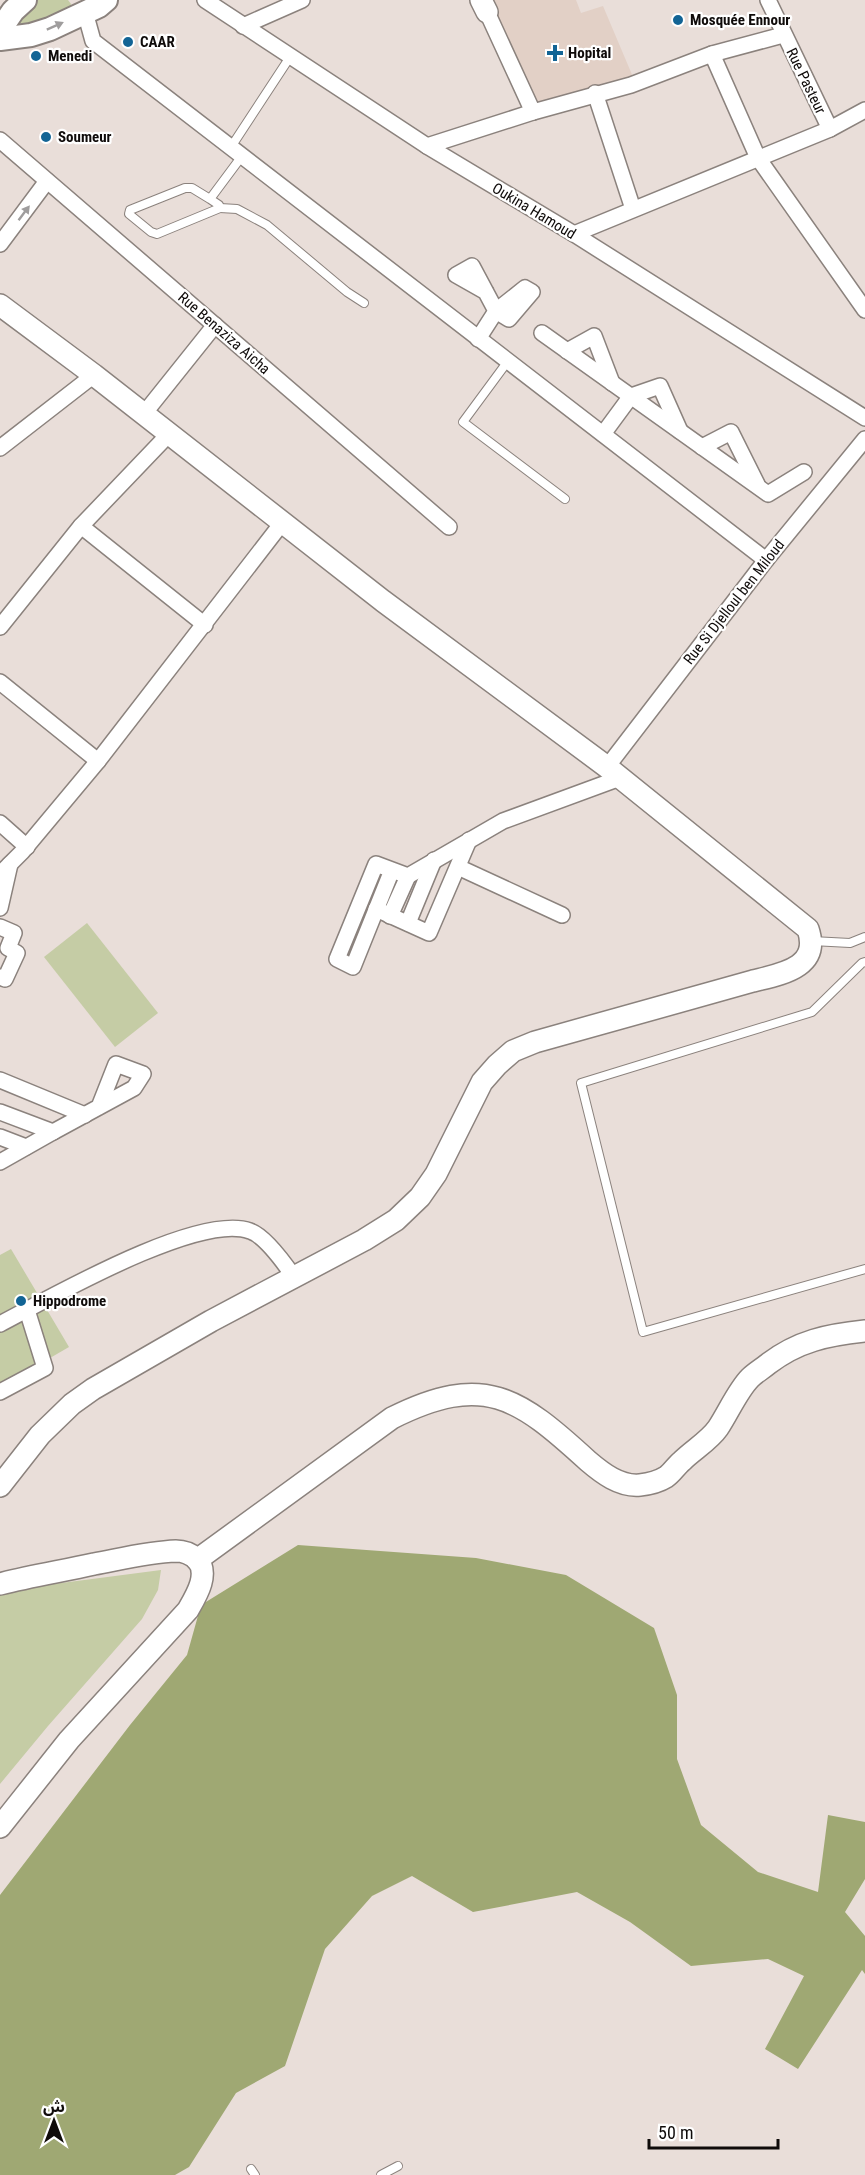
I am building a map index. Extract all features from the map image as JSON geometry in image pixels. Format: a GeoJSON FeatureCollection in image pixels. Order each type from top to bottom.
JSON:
{"type":"FeatureCollection","features":[{"type":"Feature","properties":{"kind":"main road"},"geometry":{"type":"LineString","coordinates":[[0,30],[13,11],[25,0]]}},
{"type":"Feature","properties":{"kind":"main road"},"geometry":{"type":"LineString","coordinates":[[0,39],[31,35],[50,29],[85,4],[106,0]]}},
{"type":"Feature","properties":{"kind":"main road"},"geometry":{"type":"LineString","coordinates":[[0,305],[94,375],[392,608],[613,773],[808,929],[812,941],[808,953],[799,966],[784,974],[546,1038],[513,1051],[482,1082],[436,1174],[420,1197],[396,1220],[364,1240],[210,1321],[72,1404],[40,1435],[0,1486]]}},
{"type":"Feature","properties":{"kind":"main road"},"geometry":{"type":"LineString","coordinates":[[197,1560],[392,1418],[420,1404],[473,1393],[504,1399],[530,1412],[601,1472],[622,1483],[637,1486],[654,1483],[668,1476],[716,1431],[749,1378],[781,1353],[826,1336],[865,1332]]}},
{"type":"Feature","properties":{"kind":"main road"},"geometry":{"type":"LineString","coordinates":[[0,1584],[137,1556],[176,1551],[187,1553],[197,1560],[202,1580],[188,1610],[69,1740],[0,1827]]}},
{"type":"Feature","properties":{"kind":"street","name":"Oukina Hamoud"},"geometry":{"type":"LineString","coordinates":[[205,0],[427,146],[574,234],[865,418]]}},
{"type":"Feature","properties":{"kind":"street"},"geometry":{"type":"LineString","coordinates":[[243,26],[302,0]]}},
{"type":"Feature","properties":{"kind":"street","name":"Rue Pasteur"},"geometry":{"type":"LineString","coordinates":[[768,0],[830,129]]}},
{"type":"Feature","properties":{"kind":"street"},"geometry":{"type":"LineString","coordinates":[[85,4],[93,40],[766,560]]}},
{"type":"Feature","properties":{"kind":"street"},"geometry":{"type":"LineString","coordinates":[[484,6],[532,112]]}},
{"type":"Feature","properties":{"kind":"street"},"geometry":{"type":"LineString","coordinates":[[427,146],[532,112],[631,85],[712,54],[783,35]]}},
{"type":"Feature","properties":{"kind":"street"},"geometry":{"type":"LineString","coordinates":[[712,54],[758,158],[865,310]]}},
{"type":"Feature","properties":{"kind":"street"},"geometry":{"type":"LineString","coordinates":[[596,93],[633,209]]}},
{"type":"Feature","properties":{"kind":"street"},"geometry":{"type":"LineString","coordinates":[[574,234],[830,129],[865,110]]}},
{"type":"Feature","properties":{"kind":"street","name":"Rue Benaziza Aicha"},"geometry":{"type":"LineString","coordinates":[[0,140],[448,527]]}},
{"type":"Feature","properties":{"kind":"street"},"geometry":{"type":"LineString","coordinates":[[0,244],[47,181]]}},
{"type":"Feature","properties":{"kind":"street"},"geometry":{"type":"LineString","coordinates":[[478,339],[496,310],[486,292]]}},
{"type":"Feature","properties":{"kind":"street"},"geometry":{"type":"LineString","coordinates":[[143,415],[215,326]]}},
{"type":"Feature","properties":{"kind":"street"},"geometry":{"type":"LineString","coordinates":[[542,333],[768,494],[804,472]]}},
{"type":"Feature","properties":{"kind":"street"},"geometry":{"type":"LineString","coordinates":[[567,351],[594,336],[613,383]]}},
{"type":"Feature","properties":{"kind":"street"},"geometry":{"type":"LineString","coordinates":[[0,448],[94,375]]}},
{"type":"Feature","properties":{"kind":"street"},"geometry":{"type":"LineString","coordinates":[[603,434],[631,396],[660,386],[680,431]]}},
{"type":"Feature","properties":{"kind":"street"},"geometry":{"type":"LineString","coordinates":[[702,447],[731,432],[758,486]]}},
{"type":"Feature","properties":{"kind":"street"},"geometry":{"type":"LineString","coordinates":[[0,627],[81,526],[168,435]]}},
{"type":"Feature","properties":{"kind":"street","name":"Rue Si Djelloul ben Miloud"},"geometry":{"type":"LineString","coordinates":[[613,773],[766,560],[865,439]]}},
{"type":"Feature","properties":{"kind":"street"},"geometry":{"type":"LineString","coordinates":[[0,908],[5,869],[27,847],[98,761],[282,523]]}},
{"type":"Feature","properties":{"kind":"street"},"geometry":{"type":"LineString","coordinates":[[81,526],[204,625]]}},
{"type":"Feature","properties":{"kind":"street"},"geometry":{"type":"LineString","coordinates":[[0,681],[98,761]]}},
{"type":"Feature","properties":{"kind":"street"},"geometry":{"type":"LineString","coordinates":[[408,876],[376,864],[337,959],[353,967],[383,912],[408,876],[503,821],[613,773]]}},
{"type":"Feature","properties":{"kind":"street"},"geometry":{"type":"LineString","coordinates":[[0,823],[27,847]]}},
{"type":"Feature","properties":{"kind":"street"},"geometry":{"type":"LineString","coordinates":[[383,912],[429,933],[469,840]]}},
{"type":"Feature","properties":{"kind":"street"},"geometry":{"type":"LineString","coordinates":[[408,923],[434,860]]}},
{"type":"Feature","properties":{"kind":"street"},"geometry":{"type":"LineString","coordinates":[[458,867],[562,915]]}},
{"type":"Feature","properties":{"kind":"street"},"geometry":{"type":"LineString","coordinates":[[383,912],[393,870]]}},
{"type":"Feature","properties":{"kind":"street"},"geometry":{"type":"LineString","coordinates":[[0,927],[14,933],[8,948],[17,953],[5,979],[0,977]]}},
{"type":"Feature","properties":{"kind":"street"},"geometry":{"type":"LineString","coordinates":[[0,1080],[85,1115]]}},
{"type":"Feature","properties":{"kind":"street"},"geometry":{"type":"LineString","coordinates":[[0,1162],[99,1107]]}},
{"type":"Feature","properties":{"kind":"street"},"geometry":{"type":"LineString","coordinates":[[0,1112],[53,1132]]}},
{"type":"Feature","properties":{"kind":"street"},"geometry":{"type":"LineString","coordinates":[[0,1137],[26,1147]]}},
{"type":"Feature","properties":{"kind":"street"},"geometry":{"type":"LineString","coordinates":[[0,1324],[142,1253],[168,1243],[216,1230],[235,1227],[253,1231],[281,1259],[294,1277]]}},
{"type":"Feature","properties":{"kind":"street"},"geometry":{"type":"LineString","coordinates":[[0,1392],[45,1368],[27,1310]]}},
{"type":"Feature","properties":{"kind":"lane"},"geometry":{"type":"LineString","coordinates":[[210,199],[290,57]]}},
{"type":"Feature","properties":{"kind":"lane"},"geometry":{"type":"LineString","coordinates":[[220,208],[219,205],[192,188],[185,188],[130,210],[129,214],[151,232],[157,234],[220,208],[237,209],[267,225],[347,292],[364,303]]}},
{"type":"Feature","properties":{"kind":"lane"},"geometry":{"type":"LineString","coordinates":[[508,361],[463,422],[565,499]]}},
{"type":"Feature","properties":{"kind":"lane"},"geometry":{"type":"LineString","coordinates":[[812,941],[850,943],[865,937]]}},
{"type":"Feature","properties":{"kind":"lane"},"geometry":{"type":"LineString","coordinates":[[865,962],[812,1012],[581,1083],[643,1332],[865,1269]]}},
{"type":"Feature","properties":{"kind":"lane"},"geometry":{"type":"LineString","coordinates":[[381,2175],[398,2166]]}},
{"type":"Feature","properties":{"kind":"shaded area"},"geometry":{"type":"Polygon","coordinates":[[[491,0],[576,0],[581,13],[603,6],[633,77],[535,107],[491,0]]]}},
{"type":"Feature","properties":{"kind":"green space"},"geometry":{"type":"Polygon","coordinates":[[[36,0],[68,0],[71,4],[70,8],[47,22],[21,26],[19,21],[36,0]]]}},
{"type":"Feature","properties":{"kind":"green space"},"geometry":{"type":"Polygon","coordinates":[[[87,923],[158,1013],[115,1047],[44,957],[87,923]]]}},
{"type":"Feature","properties":{"kind":"green space","name":"Hippodrome"},"geometry":{"type":"Polygon","coordinates":[[[11,1249],[69,1347],[0,1387],[0,1255],[11,1249]]]}},
{"type":"Feature","properties":{"kind":"green space"},"geometry":{"type":"Polygon","coordinates":[[[298,1545],[476,1558],[566,1575],[654,1628],[677,1695],[677,1759],[701,1825],[758,1872],[818,1892],[828,1815],[865,1822],[865,1879],[845,1912],[865,1936],[865,1974],[862,1970],[798,2069],[765,2049],[804,1976],[768,1959],[691,1966],[630,1922],[577,1892],[473,1912],[412,1876],[372,1896],[325,1949],[285,2066],[236,2093],[189,2167],[175,2175],[0,2175],[0,1895],[130,1725],[187,1655],[201,1605],[298,1545]]]}},
{"type":"Feature","properties":{"kind":"green space"},"geometry":{"type":"Polygon","coordinates":[[[161,1570],[158,1590],[142,1619],[0,1784],[0,1591],[161,1570]]]}},
{"type":"Feature","properties":{"kind":"place","name":"Mosquée Ennour"},"geometry":{"type":"Point","coordinates":[678,20]}},
{"type":"Feature","properties":{"kind":"place","name":"CAAR"},"geometry":{"type":"Point","coordinates":[128,42]}},
{"type":"Feature","properties":{"kind":"place","name":"Hopital"},"geometry":{"type":"Point","coordinates":[555,53]}},
{"type":"Feature","properties":{"kind":"place","name":"Menedi"},"geometry":{"type":"Point","coordinates":[36,56]}},
{"type":"Feature","properties":{"kind":"place","name":"Soumeur"},"geometry":{"type":"Point","coordinates":[46,137]}},
{"type":"Feature","properties":{"kind":"place","name":"Hippodrome"},"geometry":{"type":"Point","coordinates":[21,1301]}}]}
